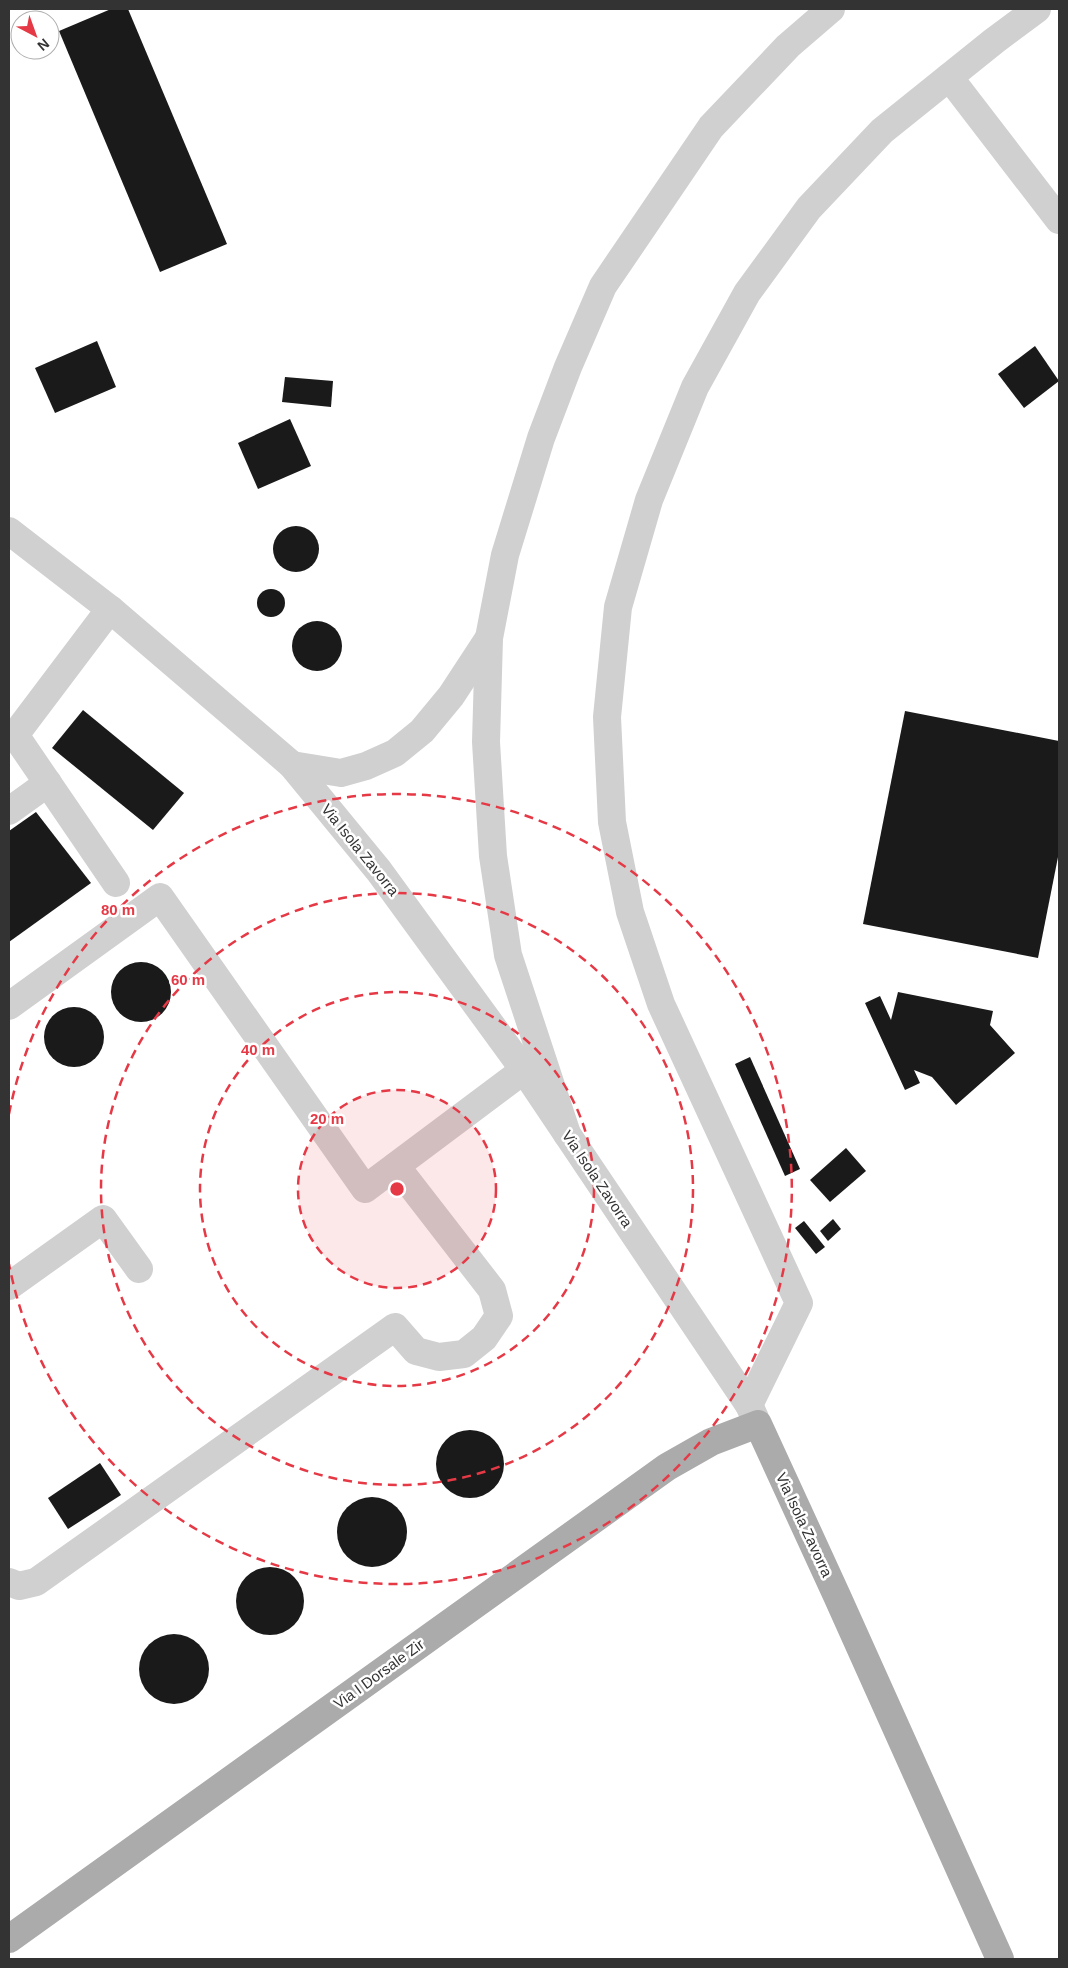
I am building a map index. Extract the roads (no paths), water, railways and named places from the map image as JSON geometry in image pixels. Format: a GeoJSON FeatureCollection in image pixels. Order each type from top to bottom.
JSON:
{"type":"FeatureCollection","features":[{"type":"Feature","properties":{"kind":"main road","name":"Via I Dorsale Zir"},"geometry":{"type":"LineString","coordinates":[[9,1940],[667,1466],[711,1442],[754,1414]]}},
{"type":"Feature","properties":{"kind":"main road","name":"Via Isola Zavorra"},"geometry":{"type":"LineString","coordinates":[[754,1414],[1000,1959]]}},
{"type":"Feature","properties":{"kind":"street"},"geometry":{"type":"LineString","coordinates":[[567,1134],[508,955],[492,856],[486,742],[489,638],[505,555],[541,438],[568,367],[603,286],[711,127],[788,46],[831,9]]}},
{"type":"Feature","properties":{"kind":"street"},"geometry":{"type":"LineString","coordinates":[[754,1414],[799,1303],[661,1004],[630,912],[612,822],[607,727],[618,607],[649,500],[692,395],[747,293],[809,208],[882,131],[1036,9]]}},
{"type":"Feature","properties":{"kind":"street"},"geometry":{"type":"LineString","coordinates":[[949,77],[1059,220]]}},
{"type":"Feature","properties":{"kind":"street","name":"Via Isola Zavorra"},"geometry":{"type":"LineString","coordinates":[[9,531],[110,609],[292,765],[379,871],[524,1070],[754,1414]]}},
{"type":"Feature","properties":{"kind":"street"},"geometry":{"type":"LineString","coordinates":[[110,609],[15,735],[116,883]]}},
{"type":"Feature","properties":{"kind":"street"},"geometry":{"type":"LineString","coordinates":[[292,765],[341,773],[366,766],[396,753],[422,731],[451,696],[489,638]]}},
{"type":"Feature","properties":{"kind":"street"},"geometry":{"type":"LineString","coordinates":[[9,811],[48,783]]}},
{"type":"Feature","properties":{"kind":"street"},"geometry":{"type":"LineString","coordinates":[[9,1006],[160,897],[365,1189],[524,1070]]}},
{"type":"Feature","properties":{"kind":"street"},"geometry":{"type":"LineString","coordinates":[[9,1582],[20,1586],[36,1582],[394,1327],[416,1351],[439,1357],[464,1354],[484,1338],[499,1316],[492,1290],[396,1166]]}},
{"type":"Feature","properties":{"kind":"street"},"geometry":{"type":"LineString","coordinates":[[9,1286],[103,1220],[138,1269]]}}]}
